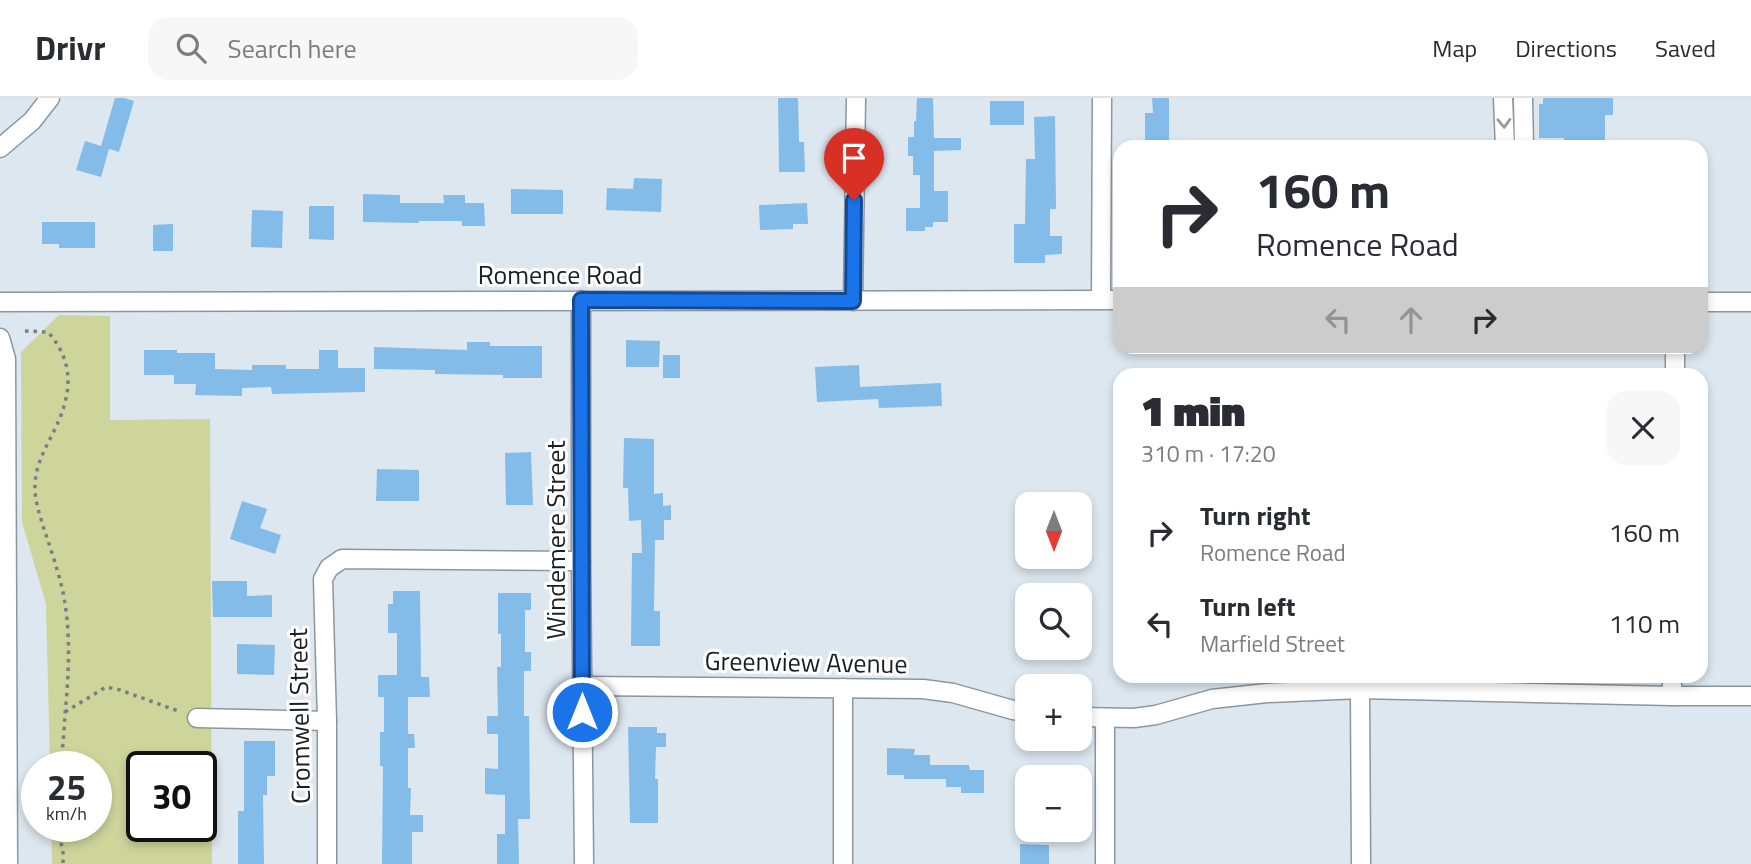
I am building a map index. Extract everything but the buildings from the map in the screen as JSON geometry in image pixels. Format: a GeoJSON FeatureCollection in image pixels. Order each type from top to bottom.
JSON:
{"type":"FeatureCollection","features":[{"type":"Feature","properties":{"kind":"street"},"geometry":{"type":"LineString","coordinates":[[0,148],[32,121],[50,98]]}},
{"type":"Feature","properties":{"kind":"street"},"geometry":{"type":"LineString","coordinates":[[853,301],[856,98]]}},
{"type":"Feature","properties":{"kind":"street"},"geometry":{"type":"LineString","coordinates":[[1101,300],[1102,98]]}},
{"type":"Feature","properties":{"kind":"street"},"geometry":{"type":"LineString","coordinates":[[1503,98],[1505,140]]}},
{"type":"Feature","properties":{"kind":"street"},"geometry":{"type":"LineString","coordinates":[[1522,98],[1524,140]]}},
{"type":"Feature","properties":{"kind":"street","name":"Windemere Street"},"geometry":{"type":"LineString","coordinates":[[581,300],[584,864]]}},
{"type":"Feature","properties":{"kind":"street","name":"Romence Road"},"geometry":{"type":"LineString","coordinates":[[0,302],[1113,300]]}},
{"type":"Feature","properties":{"kind":"street"},"geometry":{"type":"LineString","coordinates":[[1708,302],[1751,302]]}},
{"type":"Feature","properties":{"kind":"street"},"geometry":{"type":"LineString","coordinates":[[0,338],[6,359],[8,864]]}},
{"type":"Feature","properties":{"kind":"street","name":"Cromwell Street"},"geometry":{"type":"LineString","coordinates":[[327,864],[323,579],[329,568],[342,559],[581,561]]}},
{"type":"Feature","properties":{"kind":"street"},"geometry":{"type":"LineString","coordinates":[[1672,683],[1672,696]]}},
{"type":"Feature","properties":{"kind":"street","name":"Greenview Avenue"},"geometry":{"type":"LineString","coordinates":[[582,686],[923,689],[953,693],[1015,710]]}},
{"type":"Feature","properties":{"kind":"street"},"geometry":{"type":"LineString","coordinates":[[843,688],[843,864]]}},
{"type":"Feature","properties":{"kind":"street"},"geometry":{"type":"LineString","coordinates":[[1360,689],[1361,864]]}},
{"type":"Feature","properties":{"kind":"street"},"geometry":{"type":"LineString","coordinates":[[1092,718],[1156,715],[1212,699],[1267,693],[1360,689],[1751,696]]}},
{"type":"Feature","properties":{"kind":"street"},"geometry":{"type":"LineString","coordinates":[[197,718],[327,721]]}},
{"type":"Feature","properties":{"kind":"street"},"geometry":{"type":"LineString","coordinates":[[1105,719],[1105,864]]}},
{"type":"Feature","properties":{"kind":"path"},"geometry":{"type":"LineString","coordinates":[[25,331],[48,332],[67,362],[68,381],[64,409],[39,459],[35,485],[37,506],[62,592],[67,622],[68,684],[61,751]]}},
{"type":"Feature","properties":{"kind":"path"},"geometry":{"type":"LineString","coordinates":[[65,712],[106,687],[197,718]]}},
{"type":"Feature","properties":{"kind":"path"},"geometry":{"type":"LineString","coordinates":[[60,842],[62,864]]}},
{"type":"Feature","properties":{"kind":"green space"},"geometry":{"type":"Polygon","coordinates":[[[59,315],[110,316],[110,420],[210,419],[211,751],[126,751],[126,842],[212,842],[212,864],[52,864],[51,842],[112,842],[112,751],[50,751],[46,604],[22,522],[21,352],[59,315]]]}},
{"type":"Feature","properties":{"kind":"route"},"geometry":{"type":"LineString","coordinates":[[582,712],[581,300],[853,301],[854,200]]}}]}
